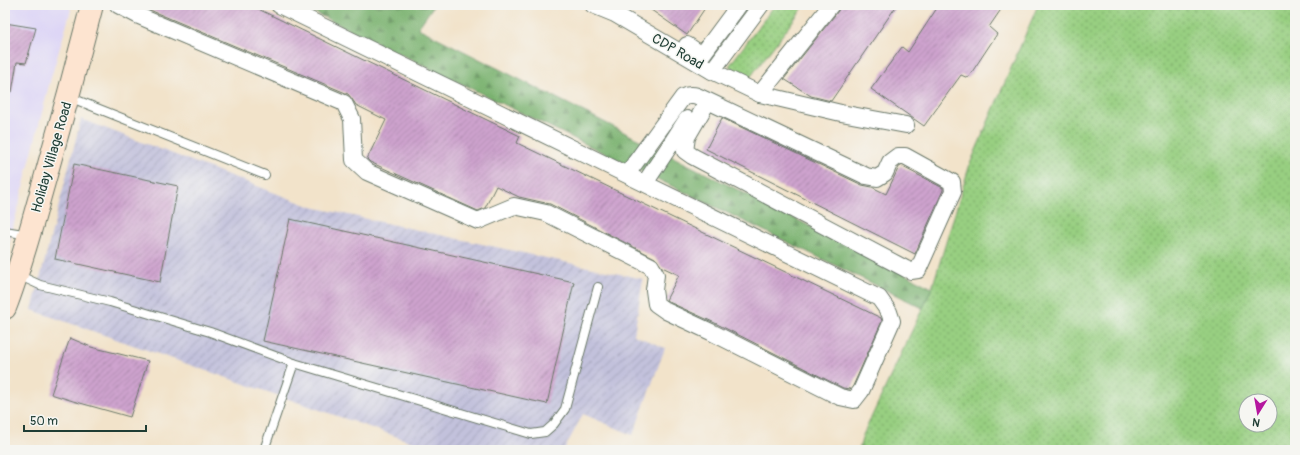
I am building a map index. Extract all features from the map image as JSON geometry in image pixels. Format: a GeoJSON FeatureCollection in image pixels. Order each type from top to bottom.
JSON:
{"type":"FeatureCollection","features":[{"type":"Feature","properties":{"kind":"street","name":"Holiday Village Road"},"geometry":{"type":"LineString","coordinates":[[5,308],[18,275],[69,97],[92,5]]}},
{"type":"Feature","properties":{"kind":"street"},"geometry":{"type":"LineString","coordinates":[[125,6],[139,16],[344,102],[352,119],[354,160],[367,172],[478,221],[514,206],[546,213],[651,266],[656,275],[654,290],[656,304],[666,311],[840,397],[854,400],[861,392],[892,321],[889,312],[879,298],[279,5]]}},
{"type":"Feature","properties":{"kind":"street","name":"CDP Road"},"geometry":{"type":"LineString","coordinates":[[593,5],[618,10],[712,71],[761,5]]}},
{"type":"Feature","properties":{"kind":"street"},"geometry":{"type":"LineString","coordinates":[[618,10],[639,15],[702,55],[739,5]]}},
{"type":"Feature","properties":{"kind":"street"},"geometry":{"type":"LineString","coordinates":[[760,94],[832,5]]}},
{"type":"Feature","properties":{"kind":"street"},"geometry":{"type":"LineString","coordinates":[[712,71],[760,94],[842,113],[906,125]]}},
{"type":"Feature","properties":{"kind":"street"},"geometry":{"type":"LineString","coordinates":[[627,174],[683,96],[688,94],[693,94],[704,99],[866,176],[877,178],[885,173],[890,162],[898,156],[905,156],[952,182],[953,192],[918,270],[911,271],[906,269],[692,156],[685,150],[687,137],[704,99]]}},
{"type":"Feature","properties":{"kind":"street"},"geometry":{"type":"LineString","coordinates":[[644,183],[704,99]]}},
{"type":"Feature","properties":{"kind":"lane"},"geometry":{"type":"LineString","coordinates":[[69,97],[265,175]]}},
{"type":"Feature","properties":{"kind":"lane"},"geometry":{"type":"LineString","coordinates":[[5,231],[29,235]]}},
{"type":"Feature","properties":{"kind":"lane"},"geometry":{"type":"LineString","coordinates":[[18,275],[40,285],[110,302],[210,332],[294,363],[531,434],[546,432],[565,409],[598,287]]}},
{"type":"Feature","properties":{"kind":"lane"},"geometry":{"type":"LineString","coordinates":[[264,450],[294,363]]}},
{"type":"Feature","properties":{"kind":"shaded area"},"geometry":{"type":"Polygon","coordinates":[[[5,5],[68,5],[71,10],[50,81],[6,255],[5,5]]]}},
{"type":"Feature","properties":{"kind":"shaded area"},"geometry":{"type":"Polygon","coordinates":[[[81,119],[312,207],[643,279],[634,335],[665,348],[633,435],[583,414],[564,450],[435,450],[32,310],[81,119]]]}},
{"type":"Feature","properties":{"kind":"green space"},"geometry":{"type":"Polygon","coordinates":[[[299,5],[434,5],[418,28],[932,288],[923,308],[299,5]]]}},
{"type":"Feature","properties":{"kind":"green space"},"geometry":{"type":"Polygon","coordinates":[[[775,5],[805,5],[748,80],[729,66],[775,5]]]}},
{"type":"Feature","properties":{"kind":"green space"},"geometry":{"type":"Polygon","coordinates":[[[1038,5],[1295,5],[1295,450],[859,450],[863,435],[932,288],[970,164],[1038,5]]]}},
{"type":"Feature","properties":{"kind":"building"},"geometry":{"type":"Polygon","coordinates":[[[138,5],[250,5],[520,136],[517,143],[881,318],[882,321],[853,386],[850,389],[843,388],[715,323],[666,300],[679,275],[662,267],[655,258],[550,204],[519,197],[496,186],[485,208],[478,211],[370,162],[367,159],[386,120],[356,105],[348,94],[138,5]]]}},
{"type":"Feature","properties":{"kind":"building"},"geometry":{"type":"Polygon","coordinates":[[[644,5],[707,5],[687,35],[644,5]]]}},
{"type":"Feature","properties":{"kind":"building"},"geometry":{"type":"Polygon","coordinates":[[[840,5],[897,5],[831,101],[811,96],[784,79],[838,11],[840,5]]]}},
{"type":"Feature","properties":{"kind":"building"},"geometry":{"type":"Polygon","coordinates":[[[939,5],[1004,5],[989,27],[997,34],[968,78],[961,75],[924,126],[871,89],[902,47],[908,52],[939,5]]]}},
{"type":"Feature","properties":{"kind":"building"},"geometry":{"type":"Polygon","coordinates":[[[5,23],[36,28],[26,63],[17,62],[12,92],[5,92],[5,23]]]}},
{"type":"Feature","properties":{"kind":"building"},"geometry":{"type":"Polygon","coordinates":[[[722,118],[862,185],[872,187],[886,194],[899,167],[901,166],[943,188],[915,254],[706,149],[722,118]]]}},
{"type":"Feature","properties":{"kind":"building"},"geometry":{"type":"Polygon","coordinates":[[[74,164],[178,186],[160,282],[55,259],[74,164]]]}},
{"type":"Feature","properties":{"kind":"building"},"geometry":{"type":"Polygon","coordinates":[[[290,219],[574,282],[547,404],[263,341],[290,219]]]}},
{"type":"Feature","properties":{"kind":"building"},"geometry":{"type":"Polygon","coordinates":[[[70,338],[91,347],[148,361],[130,417],[51,394],[70,338]]]}}]}
